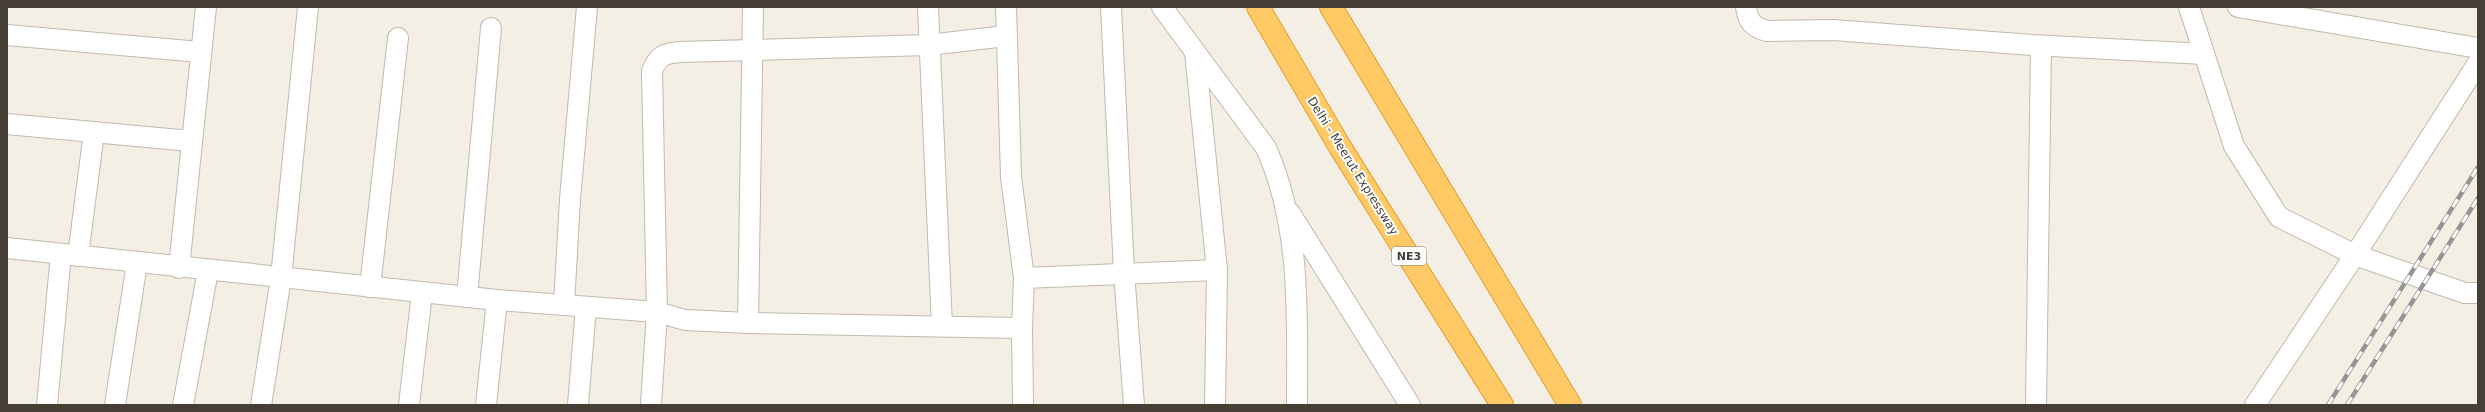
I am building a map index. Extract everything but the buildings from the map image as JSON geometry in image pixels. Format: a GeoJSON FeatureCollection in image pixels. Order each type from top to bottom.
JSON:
{"type":"FeatureCollection","features":[{"type":"Feature","properties":{"kind":"highway","name":"Delhi - Meerut Expressway"},"geometry":{"type":"LineString","coordinates":[[1258,7],[1340,147],[1478,364],[1502,405]]}},
{"type":"Feature","properties":{"kind":"highway"},"geometry":{"type":"LineString","coordinates":[[1331,7],[1570,405]]}},
{"type":"Feature","properties":{"kind":"street"},"geometry":{"type":"LineString","coordinates":[[179,268],[190,142],[206,7]]}},
{"type":"Feature","properties":{"kind":"street"},"geometry":{"type":"LineString","coordinates":[[261,405],[281,278],[308,7]]}},
{"type":"Feature","properties":{"kind":"street"},"geometry":{"type":"LineString","coordinates":[[564,305],[570,198],[587,7]]}},
{"type":"Feature","properties":{"kind":"street"},"geometry":{"type":"LineString","coordinates":[[748,323],[751,50],[753,7]]}},
{"type":"Feature","properties":{"kind":"street"},"geometry":{"type":"LineString","coordinates":[[928,7],[928,45],[942,326]]}},
{"type":"Feature","properties":{"kind":"street"},"geometry":{"type":"LineString","coordinates":[[1006,7],[1011,177],[1024,278],[1022,328],[1023,405]]}},
{"type":"Feature","properties":{"kind":"street"},"geometry":{"type":"LineString","coordinates":[[1111,7],[1124,272],[1134,405]]}},
{"type":"Feature","properties":{"kind":"street"},"geometry":{"type":"LineString","coordinates":[[1162,7],[1266,148],[1276,171],[1286,206],[1297,287],[1297,405]]}},
{"type":"Feature","properties":{"kind":"street"},"geometry":{"type":"LineString","coordinates":[[1746,7],[1750,22],[1757,29],[1767,31],[1833,30],[2042,46],[2204,54]]}},
{"type":"Feature","properties":{"kind":"street"},"geometry":{"type":"LineString","coordinates":[[2189,7],[2234,146],[2279,217],[2355,255],[2465,293],[2478,294]]}},
{"type":"Feature","properties":{"kind":"street"},"geometry":{"type":"LineString","coordinates":[[2238,7],[2478,48]]}},
{"type":"Feature","properties":{"kind":"street"},"geometry":{"type":"LineString","coordinates":[[467,297],[491,28]]}},
{"type":"Feature","properties":{"kind":"street"},"geometry":{"type":"LineString","coordinates":[[7,35],[200,52]]}},
{"type":"Feature","properties":{"kind":"street"},"geometry":{"type":"LineString","coordinates":[[651,405],[657,312],[652,71],[656,60],[665,53],[928,45],[1006,36]]}},
{"type":"Feature","properties":{"kind":"street"},"geometry":{"type":"LineString","coordinates":[[370,287],[398,38]]}},
{"type":"Feature","properties":{"kind":"street"},"geometry":{"type":"LineString","coordinates":[[2036,405],[2042,46]]}},
{"type":"Feature","properties":{"kind":"street"},"geometry":{"type":"LineString","coordinates":[[1195,51],[1217,270],[1215,405]]}},
{"type":"Feature","properties":{"kind":"street"},"geometry":{"type":"LineString","coordinates":[[2255,405],[2355,255],[2478,63]]}},
{"type":"Feature","properties":{"kind":"street"},"geometry":{"type":"LineString","coordinates":[[7,124],[190,142]]}},
{"type":"Feature","properties":{"kind":"street"},"geometry":{"type":"LineString","coordinates":[[47,405],[70,255],[94,132]]}},
{"type":"Feature","properties":{"kind":"street"},"geometry":{"type":"LineString","coordinates":[[1286,206],[1410,405]]}},
{"type":"Feature","properties":{"kind":"street"},"geometry":{"type":"LineString","coordinates":[[7,248],[179,268],[422,293],[657,312],[685,320],[748,323],[1022,328]]}},
{"type":"Feature","properties":{"kind":"street"},"geometry":{"type":"LineString","coordinates":[[115,405],[137,263]]}},
{"type":"Feature","properties":{"kind":"street"},"geometry":{"type":"LineString","coordinates":[[1024,278],[1124,272],[1217,270]]}},
{"type":"Feature","properties":{"kind":"street"},"geometry":{"type":"LineString","coordinates":[[183,405],[208,271]]}},
{"type":"Feature","properties":{"kind":"street"},"geometry":{"type":"LineString","coordinates":[[409,405],[422,293]]}},
{"type":"Feature","properties":{"kind":"street"},"geometry":{"type":"LineString","coordinates":[[486,405],[497,300]]}},
{"type":"Feature","properties":{"kind":"street"},"geometry":{"type":"LineString","coordinates":[[578,405],[586,307]]}},
{"type":"Feature","properties":{"kind":"railway"},"geometry":{"type":"LineString","coordinates":[[2328,405],[2478,167]]}},
{"type":"Feature","properties":{"kind":"railway"},"geometry":{"type":"LineString","coordinates":[[2347,405],[2478,198]]}}]}
